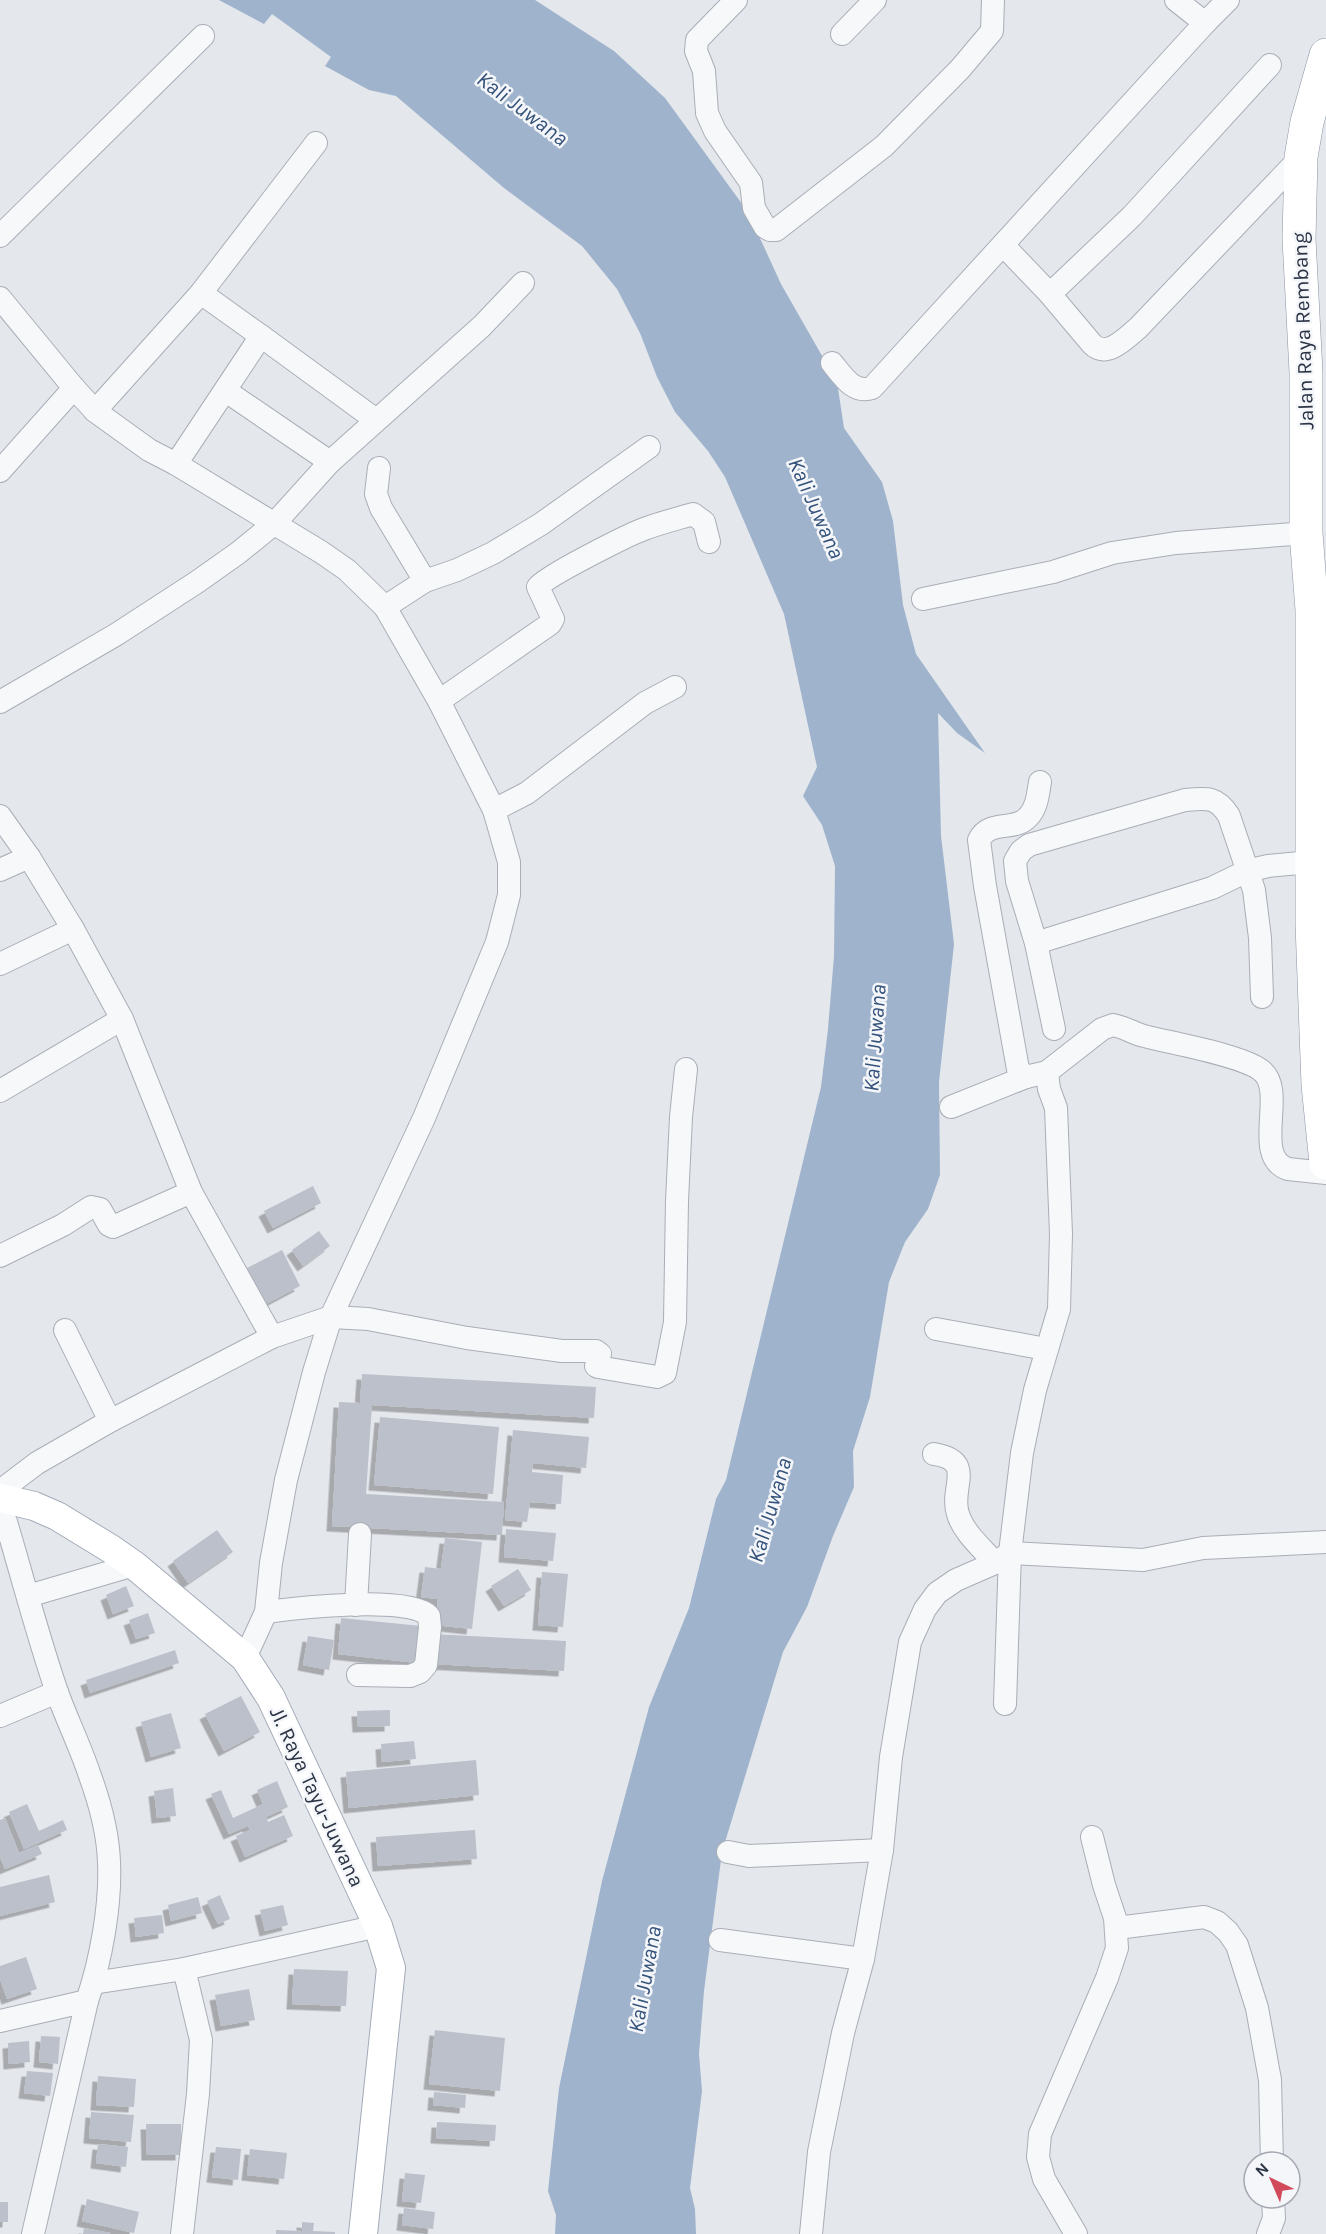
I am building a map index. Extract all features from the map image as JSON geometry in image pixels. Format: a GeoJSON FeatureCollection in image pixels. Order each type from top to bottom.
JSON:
{"type":"FeatureCollection","features":[{"type":"Feature","properties":{"kind":"highway","name":"Jalan Raya Rembang"},"geometry":{"type":"LineString","coordinates":[[1326,55],[1307,122],[1301,157],[1299,239],[1306,372],[1306,533],[1319,614],[1316,866],[1320,970],[1317,1025],[1318,1085],[1326,1163]]}},
{"type":"Feature","properties":{"kind":"main road","name":"Jl. Raya Tayu-Juwana"},"geometry":{"type":"LineString","coordinates":[[0,1498],[34,1506],[57,1516],[134,1565],[245,1658],[271,1698],[378,1926],[391,1968],[363,2234]]}},
{"type":"Feature","properties":{"kind":"street"},"geometry":{"type":"LineString","coordinates":[[736,0],[697,40],[696,51],[704,71],[707,113],[716,131],[751,183],[754,208],[770,230],[776,230],[884,146],[960,69],[992,31],[993,0]]}},
{"type":"Feature","properties":{"kind":"street"},"geometry":{"type":"LineString","coordinates":[[842,34],[875,0]]}},
{"type":"Feature","properties":{"kind":"street"},"geometry":{"type":"LineString","coordinates":[[1176,0],[1205,23]]}},
{"type":"Feature","properties":{"kind":"street"},"geometry":{"type":"LineString","coordinates":[[832,363],[849,384],[865,391],[872,388],[1228,0]]}},
{"type":"Feature","properties":{"kind":"street"},"geometry":{"type":"LineString","coordinates":[[0,236],[203,36]]}},
{"type":"Feature","properties":{"kind":"street"},"geometry":{"type":"LineString","coordinates":[[1050,293],[1132,216],[1270,65]]}},
{"type":"Feature","properties":{"kind":"street"},"geometry":{"type":"LineString","coordinates":[[95,411],[201,293],[316,143]]}},
{"type":"Feature","properties":{"kind":"street"},"geometry":{"type":"LineString","coordinates":[[1003,245],[1050,293],[1096,348],[1106,350],[1115,346],[1138,328],[1301,157]]}},
{"type":"Feature","properties":{"kind":"street"},"geometry":{"type":"LineString","coordinates":[[0,702],[79,657],[197,582],[238,553],[275,523],[330,462],[482,326],[523,283]]}},
{"type":"Feature","properties":{"kind":"street"},"geometry":{"type":"LineString","coordinates":[[201,293],[376,420]]}},
{"type":"Feature","properties":{"kind":"street"},"geometry":{"type":"LineString","coordinates":[[0,298],[95,411],[149,450],[275,523],[347,570],[385,607],[439,701],[494,810],[509,862],[509,895],[497,942],[424,1118],[331,1317],[286,1480],[271,1563],[266,1612],[245,1658]]}},
{"type":"Feature","properties":{"kind":"street"},"geometry":{"type":"LineString","coordinates":[[176,464],[261,336]]}},
{"type":"Feature","properties":{"kind":"street"},"geometry":{"type":"LineString","coordinates":[[0,471],[74,388]]}},
{"type":"Feature","properties":{"kind":"street"},"geometry":{"type":"LineString","coordinates":[[226,391],[330,462]]}},
{"type":"Feature","properties":{"kind":"street"},"geometry":{"type":"LineString","coordinates":[[385,607],[425,581],[456,570],[541,524],[649,447]]}},
{"type":"Feature","properties":{"kind":"street"},"geometry":{"type":"LineString","coordinates":[[379,468],[376,494],[381,508],[425,581]]}},
{"type":"Feature","properties":{"kind":"street"},"geometry":{"type":"LineString","coordinates":[[439,701],[550,624],[553,619],[551,611],[538,587],[549,578],[641,530],[693,514],[704,522],[709,542]]}},
{"type":"Feature","properties":{"kind":"street"},"geometry":{"type":"LineString","coordinates":[[923,599],[1053,572],[1112,553],[1176,543],[1306,533]]}},
{"type":"Feature","properties":{"kind":"street"},"geometry":{"type":"LineString","coordinates":[[494,810],[527,793],[645,703],[675,687]]}},
{"type":"Feature","properties":{"kind":"street"},"geometry":{"type":"LineString","coordinates":[[1036,1074],[1018,1070],[979,851],[979,840],[982,834],[989,829],[1021,823],[1028,818],[1038,796],[1040,782]]}},
{"type":"Feature","properties":{"kind":"street"},"geometry":{"type":"LineString","coordinates":[[1054,1029],[1036,943],[1017,881],[1015,861],[1021,851],[1029,845],[1185,800],[1207,797],[1222,806],[1229,816],[1254,890],[1260,938],[1262,997]]}},
{"type":"Feature","properties":{"kind":"street"},"geometry":{"type":"LineString","coordinates":[[0,816],[29,857],[73,929],[122,1019],[191,1192],[272,1337]]}},
{"type":"Feature","properties":{"kind":"street"},"geometry":{"type":"LineString","coordinates":[[0,870],[29,857]]}},
{"type":"Feature","properties":{"kind":"street"},"geometry":{"type":"LineString","coordinates":[[1036,943],[1212,888],[1247,871],[1268,866],[1316,866]]}},
{"type":"Feature","properties":{"kind":"street"},"geometry":{"type":"LineString","coordinates":[[0,964],[73,929]]}},
{"type":"Feature","properties":{"kind":"street"},"geometry":{"type":"LineString","coordinates":[[0,1091],[122,1019]]}},
{"type":"Feature","properties":{"kind":"street"},"geometry":{"type":"LineString","coordinates":[[951,1107],[1036,1074],[1101,1029],[1113,1025],[1141,1035],[1251,1063],[1269,1078],[1270,1143],[1277,1162],[1288,1169],[1326,1173]]}},
{"type":"Feature","properties":{"kind":"street"},"geometry":{"type":"LineString","coordinates":[[0,1491],[37,1463],[111,1421],[272,1337],[331,1317],[368,1319],[467,1338],[562,1351],[596,1351],[600,1354],[598,1367],[662,1376],[666,1373],[675,1322],[678,1180],[686,1069]]}},
{"type":"Feature","properties":{"kind":"street"},"geometry":{"type":"LineString","coordinates":[[1005,1704],[1002,1558],[1022,1453],[1046,1349],[1059,1309],[1061,1234],[1056,1143],[1057,1118],[1036,1074]]}},
{"type":"Feature","properties":{"kind":"street"},"geometry":{"type":"LineString","coordinates":[[0,1256],[63,1225],[91,1207],[100,1209],[109,1225],[113,1227],[191,1192]]}},
{"type":"Feature","properties":{"kind":"street"},"geometry":{"type":"LineString","coordinates":[[936,1329],[1046,1349]]}},
{"type":"Feature","properties":{"kind":"street"},"geometry":{"type":"LineString","coordinates":[[64,1330],[111,1421]]}},
{"type":"Feature","properties":{"kind":"street"},"geometry":{"type":"LineString","coordinates":[[934,1454],[949,1457],[958,1465],[960,1473],[956,1501],[957,1513],[966,1529],[1002,1558]]}},
{"type":"Feature","properties":{"kind":"street"},"geometry":{"type":"LineString","coordinates":[[0,1511],[6,1522],[57,1692],[90,1774],[104,1825],[109,1860],[109,1886],[103,1932],[33,2234]]}},
{"type":"Feature","properties":{"kind":"street"},"geometry":{"type":"LineString","coordinates":[[356,1605],[360,1534]]}},
{"type":"Feature","properties":{"kind":"street"},"geometry":{"type":"LineString","coordinates":[[811,2234],[819,2152],[843,2033],[863,1959],[882,1850],[891,1757],[910,1642],[926,1609],[937,1593],[956,1580],[1002,1558],[1143,1560],[1203,1548],[1326,1542]]}},
{"type":"Feature","properties":{"kind":"street"},"geometry":{"type":"LineString","coordinates":[[28,1596],[134,1565]]}},
{"type":"Feature","properties":{"kind":"street"},"geometry":{"type":"LineString","coordinates":[[266,1612],[312,1606],[356,1605],[418,1608],[429,1616],[426,1665],[420,1672],[411,1676],[358,1675]]}},
{"type":"Feature","properties":{"kind":"street"},"geometry":{"type":"LineString","coordinates":[[0,1716],[57,1692]]}},
{"type":"Feature","properties":{"kind":"street"},"geometry":{"type":"LineString","coordinates":[[1076,2234],[1044,2179],[1038,2157],[1040,2134],[1107,1977],[1117,1948],[1117,1928],[1092,1838]]}},
{"type":"Feature","properties":{"kind":"street"},"geometry":{"type":"LineString","coordinates":[[728,1852],[766,1856],[882,1850]]}},
{"type":"Feature","properties":{"kind":"street"},"geometry":{"type":"LineString","coordinates":[[1117,1928],[1203,1917],[1217,1922],[1228,1932],[1237,1945],[1257,2008],[1270,2080],[1272,2150]]}},
{"type":"Feature","properties":{"kind":"street"},"geometry":{"type":"LineString","coordinates":[[0,2021],[90,1992],[378,1926]]}},
{"type":"Feature","properties":{"kind":"street"},"geometry":{"type":"LineString","coordinates":[[720,1940],[863,1959]]}},
{"type":"Feature","properties":{"kind":"street"},"geometry":{"type":"LineString","coordinates":[[182,2234],[198,2094],[201,2040],[184,1969]]}},
{"type":"Feature","properties":{"kind":"street"},"geometry":{"type":"LineString","coordinates":[[1268,2234],[1274,2218],[1274,2210]]}},
{"type":"Feature","properties":{"kind":"water","name":"Kali Juwana"},"geometry":{"type":"Polygon","coordinates":[[[219,0],[535,0],[614,51],[665,98],[748,212],[781,284],[837,382],[844,428],[882,482],[893,521],[903,605],[916,654],[985,753],[957,733],[938,713],[941,836],[954,944],[939,1082],[940,1175],[928,1209],[905,1242],[889,1282],[870,1397],[853,1451],[854,1487],[807,1607],[783,1652],[722,1852],[704,1991],[699,2054],[702,2091],[690,2188],[695,2209],[696,2234],[555,2234],[556,2215],[548,2191],[559,2088],[602,1881],[649,1707],[689,1608],[716,1499],[726,1480],[821,1087],[834,956],[835,866],[822,825],[803,796],[817,767],[784,614],[725,477],[708,451],[675,412],[657,377],[640,333],[617,289],[582,246],[504,188],[396,96],[369,90],[325,66],[331,57],[272,14],[264,24],[219,0]]]}},
{"type":"Feature","properties":{"kind":"building"},"geometry":{"type":"Polygon","coordinates":[[[313,1186],[321,1203],[273,1228],[264,1211],[313,1186]]]}},
{"type":"Feature","properties":{"kind":"building"},"geometry":{"type":"Polygon","coordinates":[[[319,1231],[330,1246],[303,1266],[292,1250],[319,1231]]]}},
{"type":"Feature","properties":{"kind":"building"},"geometry":{"type":"Polygon","coordinates":[[[282,1250],[300,1286],[266,1304],[247,1268],[282,1250]]]}},
{"type":"Feature","properties":{"kind":"building"},"geometry":{"type":"Polygon","coordinates":[[[362,1374],[596,1387],[594,1418],[372,1405],[366,1494],[504,1502],[502,1535],[332,1526],[339,1402],[360,1403],[362,1374]]]}},
{"type":"Feature","properties":{"kind":"building"},"geometry":{"type":"Polygon","coordinates":[[[380,1417],[499,1427],[493,1494],[374,1485],[380,1417]]]}},
{"type":"Feature","properties":{"kind":"building"},"geometry":{"type":"Polygon","coordinates":[[[513,1430],[589,1437],[586,1468],[533,1463],[532,1472],[563,1475],[561,1504],[530,1502],[527,1522],[505,1520],[513,1430]]]}},
{"type":"Feature","properties":{"kind":"building"},"geometry":{"type":"Polygon","coordinates":[[[506,1529],[556,1533],[553,1561],[504,1557],[506,1529]]]}},
{"type":"Feature","properties":{"kind":"building"},"geometry":{"type":"Polygon","coordinates":[[[217,1530],[233,1552],[188,1583],[173,1561],[217,1530]]]}},
{"type":"Feature","properties":{"kind":"building"},"geometry":{"type":"Polygon","coordinates":[[[445,1538],[482,1542],[472,1629],[435,1625],[438,1599],[421,1597],[425,1567],[441,1569],[445,1538]]]}},
{"type":"Feature","properties":{"kind":"building"},"geometry":{"type":"Polygon","coordinates":[[[518,1569],[531,1590],[504,1606],[491,1586],[518,1569]]]}},
{"type":"Feature","properties":{"kind":"building"},"geometry":{"type":"Polygon","coordinates":[[[542,1572],[568,1574],[563,1627],[538,1625],[542,1572]]]}},
{"type":"Feature","properties":{"kind":"building"},"geometry":{"type":"Polygon","coordinates":[[[126,1586],[134,1606],[113,1614],[106,1595],[126,1586]]]}},
{"type":"Feature","properties":{"kind":"building"},"geometry":{"type":"Polygon","coordinates":[[[148,1613],[155,1633],[136,1639],[129,1620],[148,1613]]]}},
{"type":"Feature","properties":{"kind":"building"},"geometry":{"type":"Polygon","coordinates":[[[341,1618],[421,1626],[417,1663],[338,1654],[341,1618]]]}},
{"type":"Feature","properties":{"kind":"building"},"geometry":{"type":"Polygon","coordinates":[[[433,1634],[566,1641],[564,1671],[432,1664],[433,1634]]]}},
{"type":"Feature","properties":{"kind":"building"},"geometry":{"type":"Polygon","coordinates":[[[308,1636],[334,1640],[329,1670],[303,1665],[308,1636]]]}},
{"type":"Feature","properties":{"kind":"building"},"geometry":{"type":"Polygon","coordinates":[[[175,1650],[179,1663],[90,1693],[86,1680],[175,1650]]]}},
{"type":"Feature","properties":{"kind":"building"},"geometry":{"type":"Polygon","coordinates":[[[241,1696],[260,1732],[224,1751],[205,1714],[241,1696]]]}},
{"type":"Feature","properties":{"kind":"building"},"geometry":{"type":"Polygon","coordinates":[[[390,1710],[390,1726],[358,1727],[357,1711],[390,1710]]]}},
{"type":"Feature","properties":{"kind":"building"},"geometry":{"type":"Polygon","coordinates":[[[171,1713],[181,1748],[151,1757],[141,1722],[171,1713]]]}},
{"type":"Feature","properties":{"kind":"building"},"geometry":{"type":"Polygon","coordinates":[[[414,1741],[416,1759],[382,1762],[381,1744],[414,1741]]]}},
{"type":"Feature","properties":{"kind":"building"},"geometry":{"type":"Polygon","coordinates":[[[476,1760],[479,1795],[349,1808],[346,1772],[476,1760]]]}},
{"type":"Feature","properties":{"kind":"building"},"geometry":{"type":"Polygon","coordinates":[[[277,1781],[288,1807],[266,1817],[268,1822],[284,1815],[293,1836],[245,1857],[236,1836],[250,1830],[248,1826],[229,1834],[211,1794],[221,1790],[233,1818],[263,1804],[257,1790],[277,1781]]]}},
{"type":"Feature","properties":{"kind":"building"},"geometry":{"type":"Polygon","coordinates":[[[173,1788],[176,1816],[157,1818],[154,1791],[173,1788]]]}},
{"type":"Feature","properties":{"kind":"building"},"geometry":{"type":"Polygon","coordinates":[[[27,1804],[39,1831],[63,1820],[67,1830],[24,1849],[9,1812],[27,1804]]]}},
{"type":"Feature","properties":{"kind":"building"},"geometry":{"type":"Polygon","coordinates":[[[5,1818],[19,1853],[38,1845],[42,1854],[5,1869],[0,1857],[0,1820],[5,1818]]]}},
{"type":"Feature","properties":{"kind":"building"},"geometry":{"type":"Polygon","coordinates":[[[475,1830],[477,1859],[378,1866],[376,1837],[475,1830]]]}},
{"type":"Feature","properties":{"kind":"building"},"geometry":{"type":"Polygon","coordinates":[[[49,1875],[55,1902],[0,1916],[0,1887],[49,1875]]]}},
{"type":"Feature","properties":{"kind":"building"},"geometry":{"type":"Polygon","coordinates":[[[220,1895],[230,1919],[218,1924],[207,1901],[220,1895]]]}},
{"type":"Feature","properties":{"kind":"building"},"geometry":{"type":"Polygon","coordinates":[[[198,1897],[202,1913],[171,1921],[168,1905],[198,1897]]]}},
{"type":"Feature","properties":{"kind":"building"},"geometry":{"type":"Polygon","coordinates":[[[283,1905],[288,1925],[265,1931],[260,1910],[283,1905]]]}},
{"type":"Feature","properties":{"kind":"building"},"geometry":{"type":"Polygon","coordinates":[[[162,1915],[164,1933],[136,1937],[134,1918],[162,1915]]]}},
{"type":"Feature","properties":{"kind":"building"},"geometry":{"type":"Polygon","coordinates":[[[26,1957],[37,1989],[7,1999],[0,1979],[0,1966],[26,1957]]]}},
{"type":"Feature","properties":{"kind":"building"},"geometry":{"type":"Polygon","coordinates":[[[294,1969],[348,1971],[346,2006],[292,2004],[294,1969]]]}},
{"type":"Feature","properties":{"kind":"building"},"geometry":{"type":"Polygon","coordinates":[[[249,1989],[255,2020],[221,2026],[215,1995],[249,1989]]]}},
{"type":"Feature","properties":{"kind":"building"},"geometry":{"type":"Polygon","coordinates":[[[435,2030],[505,2038],[500,2091],[429,2084],[435,2030]]]}},
{"type":"Feature","properties":{"kind":"building"},"geometry":{"type":"Polygon","coordinates":[[[41,2036],[60,2037],[58,2064],[39,2062],[41,2036]]]}},
{"type":"Feature","properties":{"kind":"building"},"geometry":{"type":"Polygon","coordinates":[[[29,2041],[30,2062],[9,2064],[8,2043],[29,2041]]]}},
{"type":"Feature","properties":{"kind":"building"},"geometry":{"type":"Polygon","coordinates":[[[27,2071],[53,2073],[50,2096],[24,2093],[27,2071]]]}},
{"type":"Feature","properties":{"kind":"building"},"geometry":{"type":"Polygon","coordinates":[[[98,2076],[136,2079],[134,2107],[96,2105],[98,2076]]]}},
{"type":"Feature","properties":{"kind":"building"},"geometry":{"type":"Polygon","coordinates":[[[434,2092],[466,2095],[465,2108],[433,2105],[434,2092]]]}},
{"type":"Feature","properties":{"kind":"building"},"geometry":{"type":"Polygon","coordinates":[[[91,2112],[134,2115],[131,2142],[89,2138],[91,2112]]]}},
{"type":"Feature","properties":{"kind":"building"},"geometry":{"type":"Polygon","coordinates":[[[437,2122],[496,2125],[495,2141],[436,2138],[437,2122]]]}},
{"type":"Feature","properties":{"kind":"building"},"geometry":{"type":"Polygon","coordinates":[[[146,2124],[181,2124],[181,2155],[147,2155],[146,2124]]]}},
{"type":"Feature","properties":{"kind":"building"},"geometry":{"type":"Polygon","coordinates":[[[98,2144],[128,2147],[126,2167],[96,2163],[98,2144]]]}},
{"type":"Feature","properties":{"kind":"building"},"geometry":{"type":"Polygon","coordinates":[[[216,2147],[241,2149],[238,2180],[212,2177],[216,2147]]]}},
{"type":"Feature","properties":{"kind":"building"},"geometry":{"type":"Polygon","coordinates":[[[250,2149],[287,2153],[284,2179],[247,2175],[250,2149]]]}},
{"type":"Feature","properties":{"kind":"building"},"geometry":{"type":"Polygon","coordinates":[[[405,2173],[425,2175],[421,2203],[402,2201],[405,2173]]]}},
{"type":"Feature","properties":{"kind":"building"},"geometry":{"type":"Polygon","coordinates":[[[87,2199],[139,2212],[134,2233],[82,2221],[87,2199]]]}},
{"type":"Feature","properties":{"kind":"building"},"geometry":{"type":"Polygon","coordinates":[[[0,2202],[8,2202],[8,2222],[0,2222],[0,2202]]]}},
{"type":"Feature","properties":{"kind":"building"},"geometry":{"type":"Polygon","coordinates":[[[404,2208],[435,2212],[433,2229],[402,2225],[404,2208]]]}},
{"type":"Feature","properties":{"kind":"building"},"geometry":{"type":"Polygon","coordinates":[[[302,2222],[314,2223],[313,2231],[335,2232],[335,2234],[276,2234],[276,2230],[302,2231],[302,2222]]]}},
{"type":"Feature","properties":{"kind":"building"},"geometry":{"type":"Polygon","coordinates":[[[84,2228],[110,2233],[110,2234],[83,2234],[84,2228]]]}}]}
